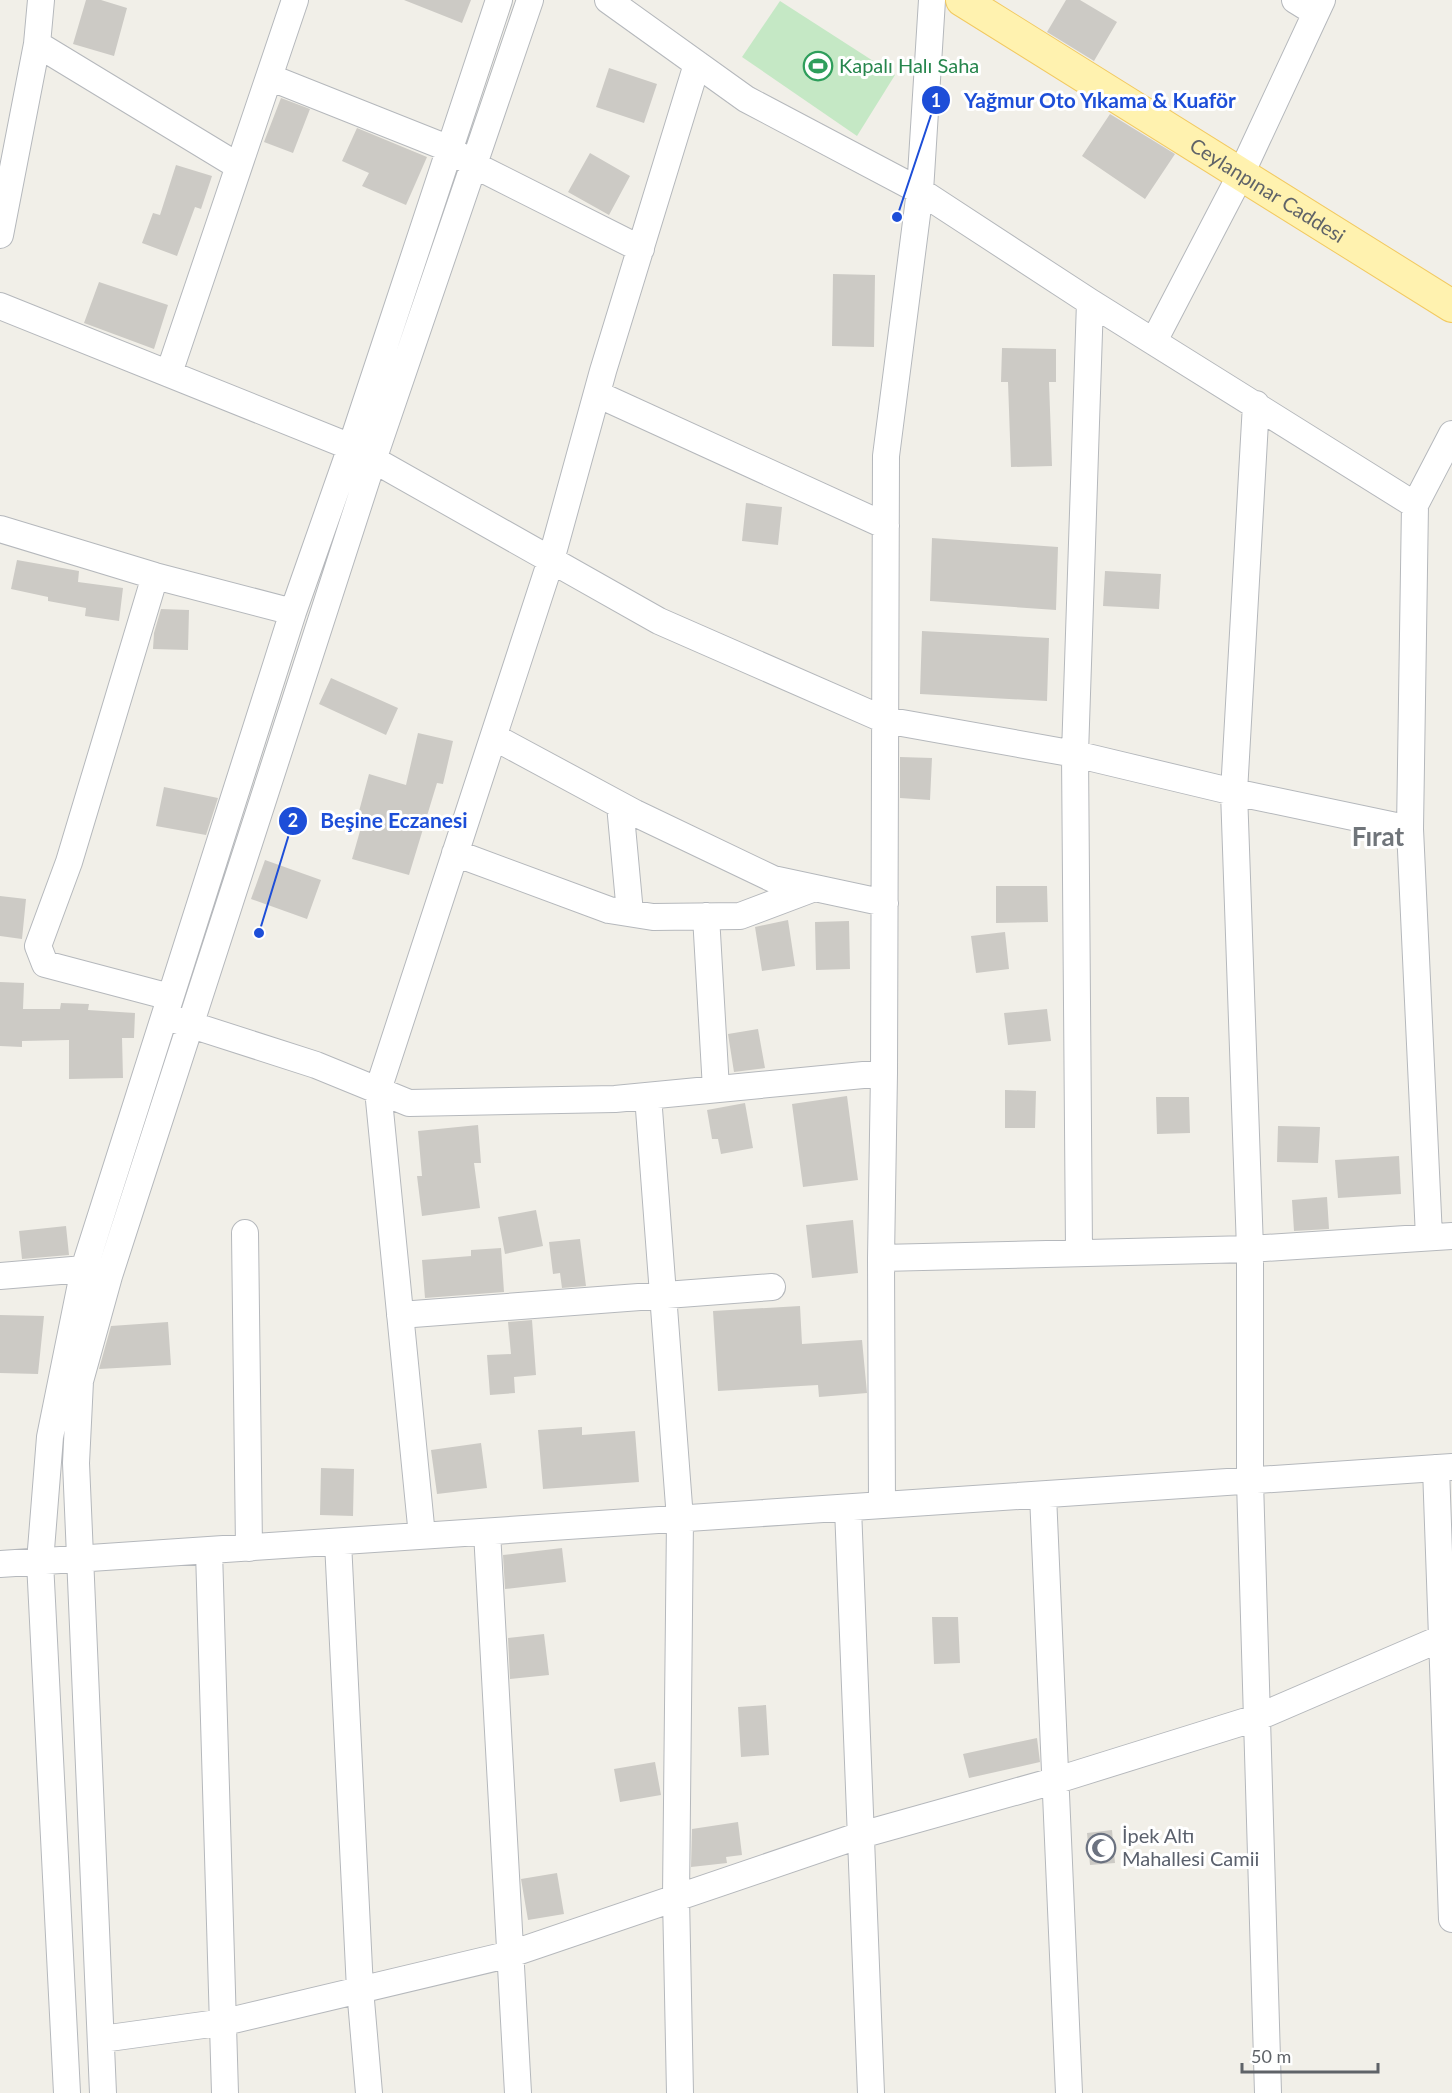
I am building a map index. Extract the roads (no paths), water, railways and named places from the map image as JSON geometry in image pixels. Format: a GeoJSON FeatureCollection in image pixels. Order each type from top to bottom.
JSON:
{"type":"FeatureCollection","features":[{"type":"Feature","properties":{"kind":"main road","name":"Ceylanpınar Caddesi"},"geometry":{"type":"LineString","coordinates":[[962,0],[1240,176],[1452,306]]}},
{"type":"Feature","properties":{"kind":"street"},"geometry":{"type":"LineString","coordinates":[[0,235],[37,44],[41,0]]}},
{"type":"Feature","properties":{"kind":"street"},"geometry":{"type":"LineString","coordinates":[[67,2093],[40,1562],[50,1437],[84,1269],[293,612],[351,447],[499,0]]}},
{"type":"Feature","properties":{"kind":"street"},"geometry":{"type":"LineString","coordinates":[[103,2093],[76,1463],[80,1381],[109,1276],[373,460],[530,0]]}},
{"type":"Feature","properties":{"kind":"street"},"geometry":{"type":"LineString","coordinates":[[608,0],[747,99],[920,191],[1090,302],[1415,505]]}},
{"type":"Feature","properties":{"kind":"street"},"geometry":{"type":"LineString","coordinates":[[882,1505],[881,1258],[884,1074],[886,456],[920,191],[932,0]]}},
{"type":"Feature","properties":{"kind":"street"},"geometry":{"type":"LineString","coordinates":[[169,373],[269,77],[285,4]]}},
{"type":"Feature","properties":{"kind":"street"},"geometry":{"type":"LineString","coordinates":[[1154,341],[1240,176],[1311,4]]}},
{"type":"Feature","properties":{"kind":"street"},"geometry":{"type":"LineString","coordinates":[[37,44],[238,166]]}},
{"type":"Feature","properties":{"kind":"street"},"geometry":{"type":"LineString","coordinates":[[422,1536],[378,1090],[551,560],[597,394],[697,64]]}},
{"type":"Feature","properties":{"kind":"street"},"geometry":{"type":"LineString","coordinates":[[269,77],[450,149],[474,165],[640,249]]}},
{"type":"Feature","properties":{"kind":"street"},"geometry":{"type":"LineString","coordinates":[[1079,1251],[1075,754],[1090,302]]}},
{"type":"Feature","properties":{"kind":"street"},"geometry":{"type":"LineString","coordinates":[[0,306],[351,447],[659,621],[885,720],[1075,754],[1234,792],[1410,829]]}},
{"type":"Feature","properties":{"kind":"street"},"geometry":{"type":"LineString","coordinates":[[597,394],[886,526]]}},
{"type":"Feature","properties":{"kind":"street"},"geometry":{"type":"LineString","coordinates":[[1256,404],[1234,792],[1250,1249],[1250,1481],[1268,2093]]}},
{"type":"Feature","properties":{"kind":"street"},"geometry":{"type":"LineString","coordinates":[[881,1258],[1079,1251],[1250,1249],[1441,1236],[1410,829],[1415,505],[1452,434]]}},
{"type":"Feature","properties":{"kind":"street"},"geometry":{"type":"LineString","coordinates":[[0,529],[155,576],[293,612]]}},
{"type":"Feature","properties":{"kind":"street"},"geometry":{"type":"LineString","coordinates":[[155,576],[69,862],[38,946],[45,964],[167,1006],[190,1024],[316,1065],[409,1103],[615,1099],[884,1074]]}},
{"type":"Feature","properties":{"kind":"street"},"geometry":{"type":"LineString","coordinates":[[494,737],[620,805],[773,879],[885,903]]}},
{"type":"Feature","properties":{"kind":"street"},"geometry":{"type":"LineString","coordinates":[[620,805],[630,913]]}},
{"type":"Feature","properties":{"kind":"street"},"geometry":{"type":"LineString","coordinates":[[455,854],[609,910],[653,916],[740,916],[812,889]]}},
{"type":"Feature","properties":{"kind":"street"},"geometry":{"type":"LineString","coordinates":[[706,916],[716,1089]]}},
{"type":"Feature","properties":{"kind":"street"},"geometry":{"type":"LineString","coordinates":[[648,1096],[680,1519],[676,1897],[680,2093]]}},
{"type":"Feature","properties":{"kind":"street"},"geometry":{"type":"LineString","coordinates":[[245,1233],[249,1548]]}},
{"type":"Feature","properties":{"kind":"street"},"geometry":{"type":"LineString","coordinates":[[0,1276],[84,1269]]}},
{"type":"Feature","properties":{"kind":"street"},"geometry":{"type":"LineString","coordinates":[[400,1315],[772,1287]]}},
{"type":"Feature","properties":{"kind":"street"},"geometry":{"type":"LineString","coordinates":[[0,1564],[1444,1468],[1452,1919]]}},
{"type":"Feature","properties":{"kind":"street"},"geometry":{"type":"LineString","coordinates":[[1042,1495],[1069,2093]]}},
{"type":"Feature","properties":{"kind":"street"},"geometry":{"type":"LineString","coordinates":[[848,1508],[871,2093]]}},
{"type":"Feature","properties":{"kind":"street"},"geometry":{"type":"LineString","coordinates":[[488,1532],[518,2093]]}},
{"type":"Feature","properties":{"kind":"street"},"geometry":{"type":"LineString","coordinates":[[338,1542],[360,1989],[369,2093]]}},
{"type":"Feature","properties":{"kind":"street"},"geometry":{"type":"LineString","coordinates":[[209,1551],[225,2022],[225,2093]]}},
{"type":"Feature","properties":{"kind":"street"},"geometry":{"type":"LineString","coordinates":[[102,2039],[225,2022],[511,1954],[861,1835],[1054,1781],[1256,1718],[1447,1637]]}},
{"type":"Feature","properties":{"kind":"place","name":"Kapalı Halı Saha"},"geometry":{"type":"Point","coordinates":[818,66]}},
{"type":"Feature","properties":{"kind":"place","name":"Yağmur Oto Yıkama & Kuaför"},"geometry":{"type":"Point","coordinates":[897,217]}},
{"type":"Feature","properties":{"kind":"place","name":"Beşine Eczanesi"},"geometry":{"type":"Point","coordinates":[259,933]}},
{"type":"Feature","properties":{"kind":"place","name":"İpek Altı Mahallesi Camii"},"geometry":{"type":"Point","coordinates":[1101,1848]}},
{"type":"Feature","properties":{"kind":"district","name":"Fırat"},"geometry":{"type":"Point","coordinates":[1378,837]}}]}
